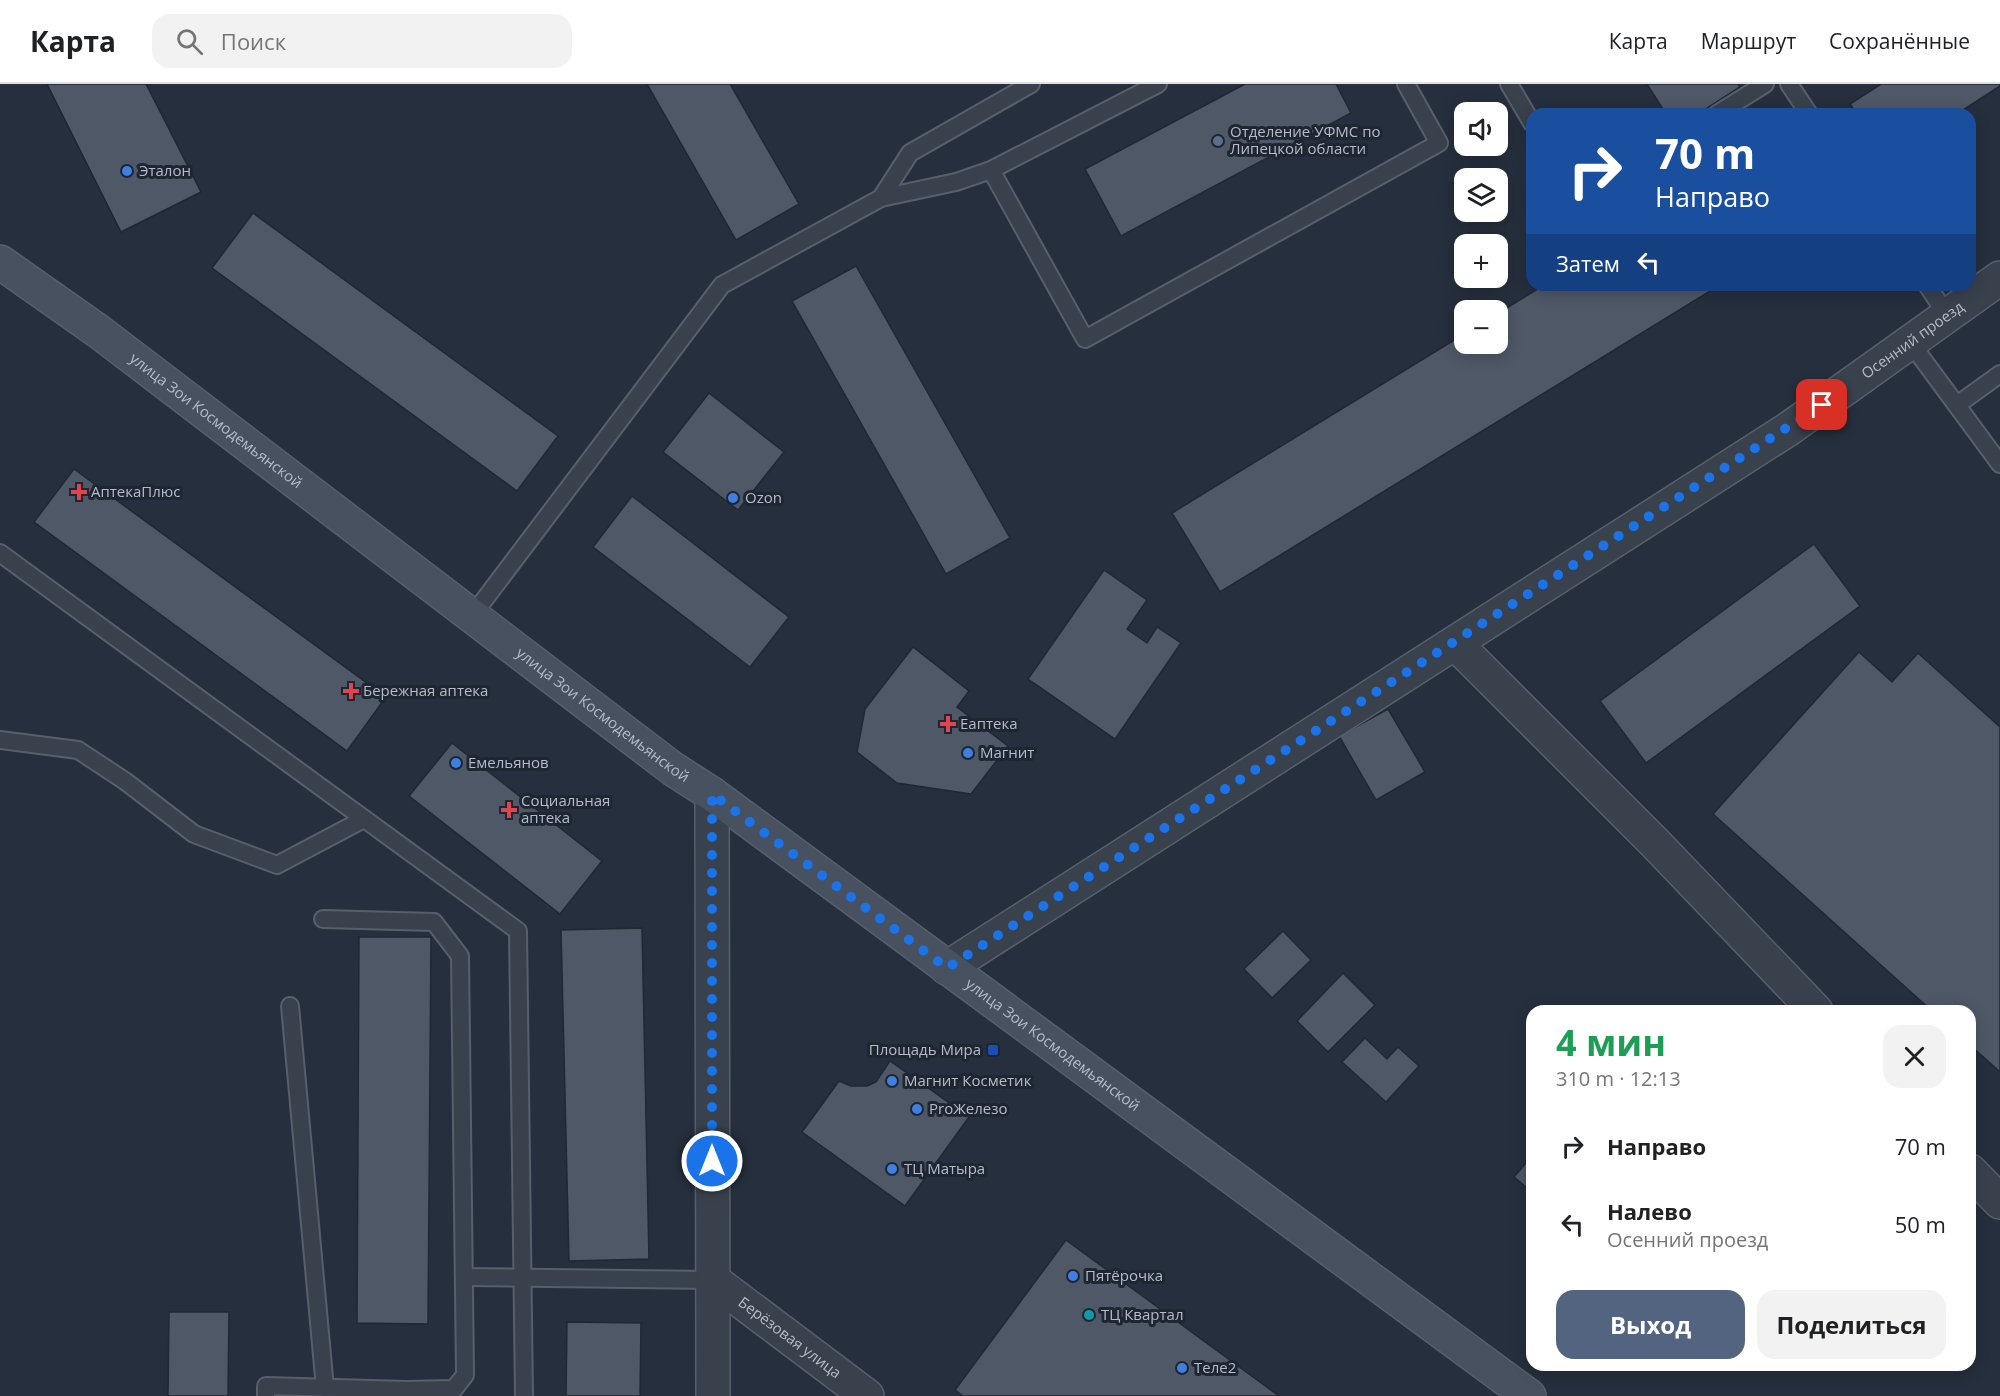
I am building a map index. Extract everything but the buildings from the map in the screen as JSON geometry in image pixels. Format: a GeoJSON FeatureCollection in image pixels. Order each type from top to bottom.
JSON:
{"type":"FeatureCollection","features":[{"type":"Feature","properties":{"kind":"main road","name":"улица Зои Космодемьянской"},"geometry":{"type":"LineString","coordinates":[[0,262],[98,331],[673,769],[712,794],[1529,1396]]}},
{"type":"Feature","properties":{"kind":"street","name":"Осенний проезд"},"geometry":{"type":"LineString","coordinates":[[947,968],[1787,430],[2000,278]]}},
{"type":"Feature","properties":{"kind":"street"},"geometry":{"type":"LineString","coordinates":[[1455,643],[1655,843],[1810,1005]]}},
{"type":"Feature","properties":{"kind":"street"},"geometry":{"type":"LineString","coordinates":[[712,794],[713,1396]]}},
{"type":"Feature","properties":{"kind":"street"},"geometry":{"type":"LineString","coordinates":[[1976,1177],[2000,1202]]}},
{"type":"Feature","properties":{"kind":"street","name":"Берёзовая улица"},"geometry":{"type":"LineString","coordinates":[[713,1280],[867,1396]]}},
{"type":"Feature","properties":{"kind":"lane"},"geometry":{"type":"LineString","coordinates":[[881,198],[910,153],[1031,84]]}},
{"type":"Feature","properties":{"kind":"lane"},"geometry":{"type":"LineString","coordinates":[[472,616],[722,285],[881,198],[956,182],[991,170],[1158,84]]}},
{"type":"Feature","properties":{"kind":"lane"},"geometry":{"type":"LineString","coordinates":[[991,170],[1085,339],[1438,143],[1406,84]]}},
{"type":"Feature","properties":{"kind":"lane"},"geometry":{"type":"LineString","coordinates":[[1509,84],[1526,113]]}},
{"type":"Feature","properties":{"kind":"lane"},"geometry":{"type":"LineString","coordinates":[[1727,108],[1765,84]]}},
{"type":"Feature","properties":{"kind":"lane"},"geometry":{"type":"LineString","coordinates":[[1789,84],[1805,108]]}},
{"type":"Feature","properties":{"kind":"lane"},"geometry":{"type":"LineString","coordinates":[[1931,291],[1947,315]]}},
{"type":"Feature","properties":{"kind":"lane"},"geometry":{"type":"LineString","coordinates":[[1910,342],[2000,464]]}},
{"type":"Feature","properties":{"kind":"lane"},"geometry":{"type":"LineString","coordinates":[[1957,405],[2000,374]]}},
{"type":"Feature","properties":{"kind":"lane"},"geometry":{"type":"LineString","coordinates":[[0,553],[518,931],[524,1396]]}},
{"type":"Feature","properties":{"kind":"lane"},"geometry":{"type":"LineString","coordinates":[[0,740],[78,750],[125,781],[194,834],[277,865],[364,819]]}},
{"type":"Feature","properties":{"kind":"lane"},"geometry":{"type":"LineString","coordinates":[[266,1396],[266,1386],[406,1393],[454,1389],[465,1375],[460,956],[434,922],[323,919]]}},
{"type":"Feature","properties":{"kind":"lane"},"geometry":{"type":"LineString","coordinates":[[290,1006],[326,1388]]}},
{"type":"Feature","properties":{"kind":"lane"},"geometry":{"type":"LineString","coordinates":[[465,1277],[713,1280]]}},
{"type":"Feature","properties":{"kind":"place","name":"Отделение УФМС по Липецкой области"},"geometry":{"type":"Point","coordinates":[1218,141]}},
{"type":"Feature","properties":{"kind":"place","name":"Эталон"},"geometry":{"type":"Point","coordinates":[127,171]}},
{"type":"Feature","properties":{"kind":"place","name":"АптекаПлюс"},"geometry":{"type":"Point","coordinates":[79,492]}},
{"type":"Feature","properties":{"kind":"place","name":"Ozon"},"geometry":{"type":"Point","coordinates":[733,498]}},
{"type":"Feature","properties":{"kind":"place","name":"Бережная аптека"},"geometry":{"type":"Point","coordinates":[351,691]}},
{"type":"Feature","properties":{"kind":"place","name":"Еаптека"},"geometry":{"type":"Point","coordinates":[948,724]}},
{"type":"Feature","properties":{"kind":"place","name":"Магнит"},"geometry":{"type":"Point","coordinates":[968,753]}},
{"type":"Feature","properties":{"kind":"place","name":"Емельянов"},"geometry":{"type":"Point","coordinates":[456,763]}},
{"type":"Feature","properties":{"kind":"place","name":"Социальная аптека"},"geometry":{"type":"Point","coordinates":[509,810]}},
{"type":"Feature","properties":{"kind":"place","name":"Площадь Мира"},"geometry":{"type":"Point","coordinates":[993,1050]}},
{"type":"Feature","properties":{"kind":"place","name":"Магнит Косметик"},"geometry":{"type":"Point","coordinates":[892,1081]}},
{"type":"Feature","properties":{"kind":"place","name":"ProЖелезо"},"geometry":{"type":"Point","coordinates":[917,1109]}},
{"type":"Feature","properties":{"kind":"place","name":"ТЦ Матыра"},"geometry":{"type":"Point","coordinates":[892,1169]}},
{"type":"Feature","properties":{"kind":"place","name":"Пятёрочка"},"geometry":{"type":"Point","coordinates":[1073,1276]}},
{"type":"Feature","properties":{"kind":"place","name":"ТЦ Квартал"},"geometry":{"type":"Point","coordinates":[1089,1315]}},
{"type":"Feature","properties":{"kind":"place","name":"Теле2"},"geometry":{"type":"Point","coordinates":[1182,1368]}},
{"type":"Feature","properties":{"kind":"route"},"geometry":{"type":"LineString","coordinates":[[712,1161],[712,794],[947,968],[1787,430],[1822,405]]}}]}
